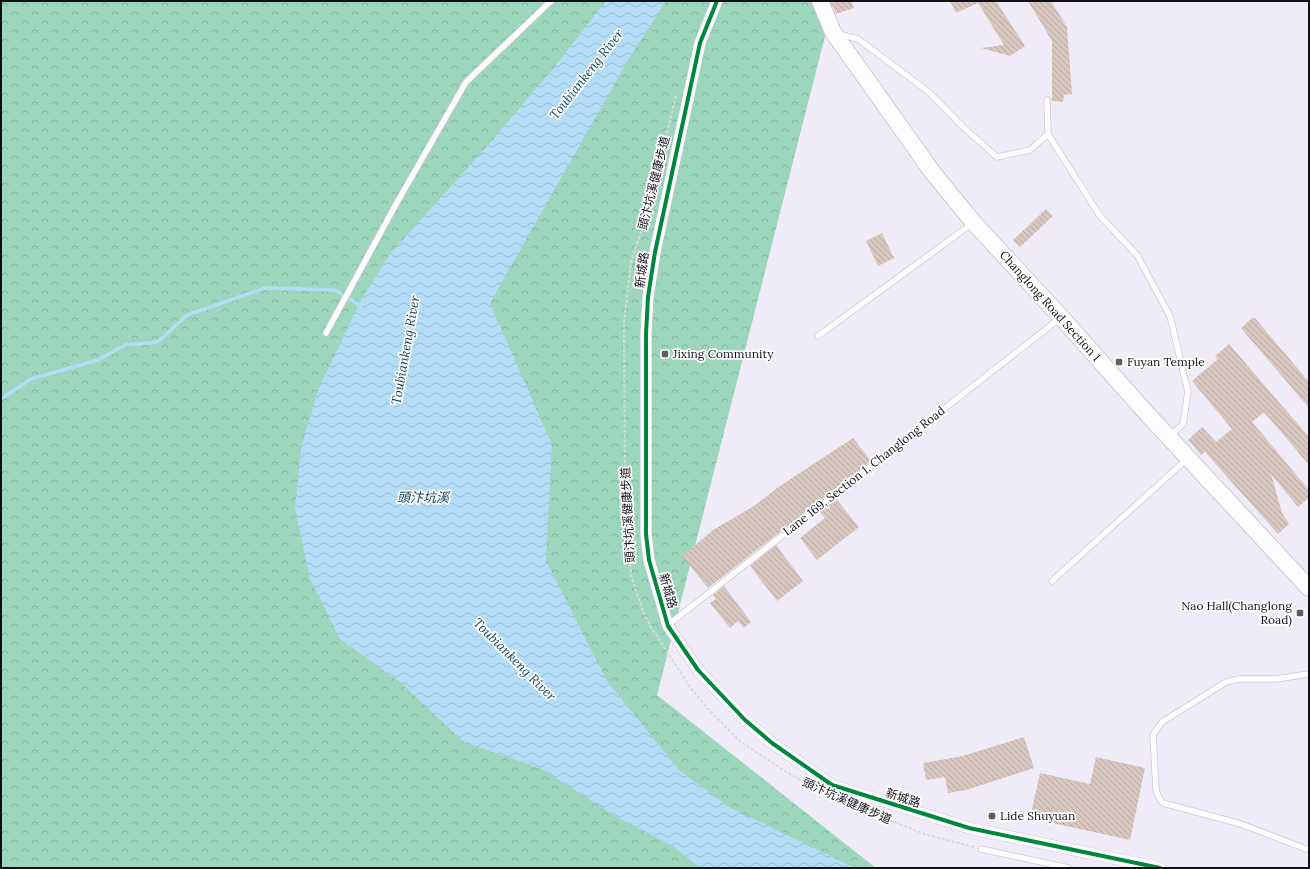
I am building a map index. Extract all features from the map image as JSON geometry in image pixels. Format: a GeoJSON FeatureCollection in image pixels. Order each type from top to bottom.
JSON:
{"type":"FeatureCollection","features":[{"type":"Feature","properties":{"kind":"main road","name":"Changlong Road Section 1"},"geometry":{"type":"LineString","coordinates":[[820,1],[833,32],[933,173],[974,223],[1061,317],[1168,437],[1309,588]]}},
{"type":"Feature","properties":{"kind":"street","name":"新城路"},"geometry":{"type":"LineString","coordinates":[[716,1],[700,44],[655,252],[647,312],[646,534],[649,560],[668,626],[698,670],[745,720],[772,743],[832,785],[969,828],[1160,868]]}},
{"type":"Feature","properties":{"kind":"lane"},"geometry":{"type":"LineString","coordinates":[[326,333],[395,206],[466,82],[551,1]]}},
{"type":"Feature","properties":{"kind":"lane"},"geometry":{"type":"LineString","coordinates":[[833,32],[858,39],[930,93],[963,127],[997,157],[1030,150],[1048,134]]}},
{"type":"Feature","properties":{"kind":"lane"},"geometry":{"type":"LineString","coordinates":[[1047,100],[1048,134],[1100,216],[1137,255],[1170,316],[1188,392],[1183,424],[1168,437]]}},
{"type":"Feature","properties":{"kind":"lane"},"geometry":{"type":"LineString","coordinates":[[818,336],[974,223]]}},
{"type":"Feature","properties":{"kind":"lane","name":"Lane 169, Section 1, Changlong Road"},"geometry":{"type":"LineString","coordinates":[[668,626],[1061,317]]}},
{"type":"Feature","properties":{"kind":"lane"},"geometry":{"type":"LineString","coordinates":[[1052,581],[1188,458]]}},
{"type":"Feature","properties":{"kind":"lane"},"geometry":{"type":"LineString","coordinates":[[1309,674],[1276,679],[1239,679],[1226,682],[1162,722],[1153,735],[1156,790],[1158,798],[1163,803],[1241,824],[1309,850]]}},
{"type":"Feature","properties":{"kind":"lane"},"geometry":{"type":"LineString","coordinates":[[981,849],[1069,868]]}},
{"type":"Feature","properties":{"kind":"green space"},"geometry":{"type":"Polygon","coordinates":[[[1,1],[834,1],[657,695],[876,868],[1,868],[1,1]]]}},
{"type":"Feature","properties":{"kind":"water","name":"頭汴坑溪"},"geometry":{"type":"Polygon","coordinates":[[[606,1],[666,1],[631,55],[490,303],[552,445],[546,561],[607,681],[679,770],[729,807],[855,868],[700,868],[674,847],[612,814],[542,769],[464,742],[401,683],[340,639],[310,579],[295,509],[301,448],[318,390],[361,300],[390,254],[490,143],[556,65],[606,1]]]}},
{"type":"Feature","properties":{"kind":"building"},"geometry":{"type":"Polygon","coordinates":[[[831,1],[851,1],[854,8],[836,14],[831,1]]]}},
{"type":"Feature","properties":{"kind":"building"},"geometry":{"type":"Polygon","coordinates":[[[950,1],[996,1],[1025,46],[1010,56],[981,48],[1004,45],[978,3],[956,13],[950,1]]]}},
{"type":"Feature","properties":{"kind":"building"},"geometry":{"type":"Polygon","coordinates":[[[1028,1],[1051,1],[1067,27],[1072,94],[1064,95],[1063,102],[1052,101],[1052,41],[1028,1]]]}},
{"type":"Feature","properties":{"kind":"building"},"geometry":{"type":"Polygon","coordinates":[[[1046,209],[1053,216],[1020,247],[1013,240],[1046,209]]]}},
{"type":"Feature","properties":{"kind":"building"},"geometry":{"type":"Polygon","coordinates":[[[882,233],[894,258],[878,266],[866,241],[882,233]]]}},
{"type":"Feature","properties":{"kind":"building"},"geometry":{"type":"Polygon","coordinates":[[[1252,318],[1255,318],[1309,382],[1309,408],[1241,328],[1252,318]]]}},
{"type":"Feature","properties":{"kind":"building"},"geometry":{"type":"Polygon","coordinates":[[[1229,344],[1309,437],[1309,465],[1264,412],[1252,422],[1309,490],[1309,498],[1298,507],[1271,474],[1282,513],[1289,524],[1278,534],[1205,452],[1201,455],[1188,440],[1202,427],[1216,442],[1232,429],[1192,381],[1218,359],[1215,356],[1229,344]]]}},
{"type":"Feature","properties":{"kind":"building"},"geometry":{"type":"Polygon","coordinates":[[[853,438],[871,461],[708,588],[682,556],[713,530],[754,506],[777,488],[853,438]]]}},
{"type":"Feature","properties":{"kind":"building"},"geometry":{"type":"Polygon","coordinates":[[[836,499],[859,527],[817,560],[800,538],[825,518],[820,512],[836,499]]]}},
{"type":"Feature","properties":{"kind":"building"},"geometry":{"type":"Polygon","coordinates":[[[776,545],[803,581],[777,601],[750,566],[776,545]]]}},
{"type":"Feature","properties":{"kind":"building"},"geometry":{"type":"Polygon","coordinates":[[[724,586],[751,622],[744,628],[738,621],[730,628],[710,603],[716,599],[713,595],[724,586]]]}},
{"type":"Feature","properties":{"kind":"building"},"geometry":{"type":"Polygon","coordinates":[[[1024,737],[1034,768],[966,790],[948,793],[945,777],[926,780],[923,763],[963,756],[1024,737]]]}},
{"type":"Feature","properties":{"kind":"building"},"geometry":{"type":"Polygon","coordinates":[[[1096,757],[1145,768],[1130,840],[1030,818],[1040,773],[1090,784],[1096,757]]]}},
{"type":"Feature","properties":{"kind":"waterway"},"geometry":{"type":"LineString","coordinates":[[1,399],[31,379],[98,360],[125,345],[158,342],[187,315],[265,288],[335,290],[361,306]]}},
{"type":"Feature","properties":{"kind":"cycle path","name":"頭汴坑溪健康步道"},"geometry":{"type":"LineString","coordinates":[[717,1],[700,43],[655,252],[648,297],[646,334],[646,534],[649,560],[668,626],[698,670],[745,720],[772,743],[832,785],[969,828],[1160,868]]}},
{"type":"Feature","properties":{"kind":"place","name":"Jixing Community"},"geometry":{"type":"Point","coordinates":[665,354]}},
{"type":"Feature","properties":{"kind":"place","name":"Fuyan Temple"},"geometry":{"type":"Point","coordinates":[1119,362]}},
{"type":"Feature","properties":{"kind":"place","name":"Nao Hall(Changlong Road)"},"geometry":{"type":"Point","coordinates":[1300,613]}},
{"type":"Feature","properties":{"kind":"place","name":"Lide Shuyuan"},"geometry":{"type":"Point","coordinates":[992,816]}},
{"type":"Feature","properties":{"kind":"water label","name":"Toubiankeng River"},"geometry":{"type":"Point","coordinates":[586,74]}},
{"type":"Feature","properties":{"kind":"water label","name":"Toubiankeng River"},"geometry":{"type":"Point","coordinates":[405,350]}},
{"type":"Feature","properties":{"kind":"water label","name":"Toubiankeng River"},"geometry":{"type":"Point","coordinates":[515,659]}}]}
